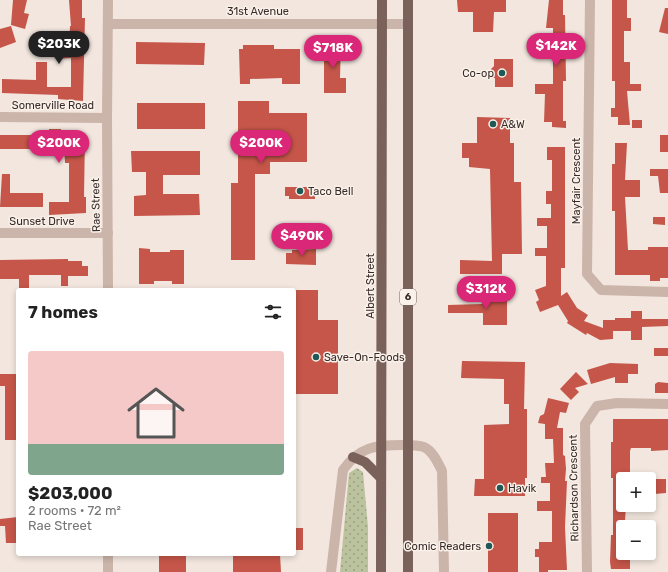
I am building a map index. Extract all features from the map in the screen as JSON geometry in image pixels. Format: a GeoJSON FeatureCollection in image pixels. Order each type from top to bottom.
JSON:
{"type":"FeatureCollection","features":[{"type":"Feature","properties":{"kind":"main road","name":"Albert Street"},"geometry":{"type":"LineString","coordinates":[[381,572],[382,0]]}},
{"type":"Feature","properties":{"kind":"main road","name":"6"},"geometry":{"type":"LineString","coordinates":[[408,0],[408,572]]}},
{"type":"Feature","properties":{"kind":"main road"},"geometry":{"type":"LineString","coordinates":[[354,457],[365,462],[381,478]]}},
{"type":"Feature","properties":{"kind":"street","name":"Rae Street"},"geometry":{"type":"LineString","coordinates":[[108,0],[108,288]]}},
{"type":"Feature","properties":{"kind":"street","name":"Mayfair Crescent"},"geometry":{"type":"LineString","coordinates":[[590,0],[588,274],[601,290],[668,292]]}},
{"type":"Feature","properties":{"kind":"street","name":"31st Avenue"},"geometry":{"type":"LineString","coordinates":[[108,24],[408,24]]}},
{"type":"Feature","properties":{"kind":"street","name":"Somerville Road"},"geometry":{"type":"LineString","coordinates":[[0,117],[107,118]]}},
{"type":"Feature","properties":{"kind":"street","name":"Sunset Drive"},"geometry":{"type":"LineString","coordinates":[[0,233],[108,233]]}},
{"type":"Feature","properties":{"kind":"street","name":"Richardson Crescent"},"geometry":{"type":"LineString","coordinates":[[587,572],[585,424],[597,406],[617,403],[668,404]]}},
{"type":"Feature","properties":{"kind":"street"},"geometry":{"type":"LineString","coordinates":[[331,572],[342,470],[363,450],[382,445],[408,445],[424,447],[436,458],[442,471],[444,572]]}},
{"type":"Feature","properties":{"kind":"street"},"geometry":{"type":"LineString","coordinates":[[108,556],[108,572]]}},
{"type":"Feature","properties":{"kind":"green space"},"geometry":{"type":"Polygon","coordinates":[[[357,468],[363,472],[368,527],[368,572],[340,572],[349,473],[357,468]]]}},
{"type":"Feature","properties":{"kind":"building"},"geometry":{"type":"Polygon","coordinates":[[[13,0],[27,0],[24,13],[29,14],[25,29],[11,25],[13,0]]]}},
{"type":"Feature","properties":{"kind":"building"},"geometry":{"type":"Polygon","coordinates":[[[69,0],[82,0],[82,18],[85,18],[83,101],[58,99],[58,95],[2,93],[2,79],[36,80],[36,62],[47,62],[47,87],[71,87],[71,58],[57,59],[57,50],[69,50],[71,26],[69,0]]]}},
{"type":"Feature","properties":{"kind":"building"},"geometry":{"type":"Polygon","coordinates":[[[457,0],[506,0],[506,12],[494,12],[493,32],[473,32],[473,12],[458,12],[457,0]]]}},
{"type":"Feature","properties":{"kind":"building"},"geometry":{"type":"Polygon","coordinates":[[[549,0],[563,0],[563,15],[565,15],[566,81],[563,81],[563,121],[566,121],[566,128],[552,127],[552,122],[544,122],[545,94],[535,94],[535,84],[553,84],[553,28],[546,28],[549,0]]]}},
{"type":"Feature","properties":{"kind":"building"},"geometry":{"type":"Polygon","coordinates":[[[612,0],[627,0],[627,18],[631,18],[631,31],[624,31],[624,62],[630,62],[630,84],[641,84],[641,91],[627,91],[630,125],[618,125],[618,117],[611,117],[611,108],[615,108],[615,81],[612,81],[612,0]]]}},
{"type":"Feature","properties":{"kind":"building"},"geometry":{"type":"Polygon","coordinates":[[[665,8],[668,8],[668,34],[659,32],[665,8]]]}},
{"type":"Feature","properties":{"kind":"building"},"geometry":{"type":"Polygon","coordinates":[[[11,26],[16,42],[0,48],[0,29],[11,26]]]}},
{"type":"Feature","properties":{"kind":"building"},"geometry":{"type":"Polygon","coordinates":[[[324,41],[341,41],[340,78],[346,78],[346,93],[324,93],[324,41]]]}},
{"type":"Feature","properties":{"kind":"building"},"geometry":{"type":"Polygon","coordinates":[[[136,42],[205,43],[204,65],[136,64],[136,42]]]}},
{"type":"Feature","properties":{"kind":"building"},"geometry":{"type":"Polygon","coordinates":[[[243,45],[274,45],[274,49],[300,49],[300,84],[282,84],[282,78],[250,79],[250,84],[240,84],[239,49],[243,49],[243,45]]]}},
{"type":"Feature","properties":{"kind":"building","name":"Co-op"},"geometry":{"type":"Polygon","coordinates":[[[494,59],[513,59],[513,87],[495,87],[495,78],[491,77],[491,69],[494,66],[494,59]]]}},
{"type":"Feature","properties":{"kind":"building"},"geometry":{"type":"Polygon","coordinates":[[[238,101],[269,101],[269,113],[307,113],[307,162],[270,162],[270,174],[255,174],[255,260],[231,260],[231,183],[238,183],[238,101]]]}},
{"type":"Feature","properties":{"kind":"building"},"geometry":{"type":"Polygon","coordinates":[[[137,103],[205,103],[205,129],[137,129],[137,103]]]}},
{"type":"Feature","properties":{"kind":"building"},"geometry":{"type":"Polygon","coordinates":[[[477,117],[510,118],[510,143],[514,143],[514,182],[521,182],[522,254],[502,254],[502,274],[460,274],[460,260],[492,261],[490,169],[469,167],[469,158],[462,158],[462,143],[477,143],[477,117]]]}},
{"type":"Feature","properties":{"kind":"building"},"geometry":{"type":"Polygon","coordinates":[[[632,120],[642,120],[642,128],[632,128],[632,120]]]}},
{"type":"Feature","properties":{"kind":"building"},"geometry":{"type":"Polygon","coordinates":[[[49,129],[61,129],[61,134],[85,134],[84,197],[86,197],[86,213],[49,215],[49,202],[69,202],[69,163],[65,163],[64,144],[43,144],[43,149],[0,149],[0,135],[49,135],[49,129]]]}},
{"type":"Feature","properties":{"kind":"building"},"geometry":{"type":"Polygon","coordinates":[[[660,135],[668,135],[668,152],[660,152],[660,135]]]}},
{"type":"Feature","properties":{"kind":"building"},"geometry":{"type":"Polygon","coordinates":[[[615,143],[627,143],[625,180],[640,180],[640,197],[625,197],[628,250],[648,250],[648,247],[668,247],[668,278],[660,278],[660,281],[650,281],[650,275],[615,275],[615,211],[612,211],[612,164],[615,164],[615,143]]]}},
{"type":"Feature","properties":{"kind":"building"},"geometry":{"type":"Polygon","coordinates":[[[547,147],[565,147],[565,268],[561,268],[561,296],[567,292],[577,308],[588,315],[584,321],[603,328],[603,320],[631,318],[631,311],[642,311],[642,319],[668,319],[668,326],[642,327],[642,340],[631,340],[631,331],[613,331],[613,339],[600,340],[587,333],[586,335],[567,323],[568,321],[558,305],[540,312],[536,302],[539,300],[535,290],[546,286],[546,256],[535,256],[535,248],[547,248],[547,226],[537,226],[537,218],[551,218],[551,204],[546,204],[546,191],[552,191],[552,160],[547,160],[547,147]]]}},
{"type":"Feature","properties":{"kind":"building"},"geometry":{"type":"Polygon","coordinates":[[[131,151],[200,151],[200,175],[163,175],[163,194],[199,194],[200,215],[134,216],[134,196],[146,195],[146,172],[132,172],[131,151]]]}},
{"type":"Feature","properties":{"kind":"building"},"geometry":{"type":"Polygon","coordinates":[[[650,169],[668,169],[668,193],[660,193],[658,176],[650,176],[650,169]]]}},
{"type":"Feature","properties":{"kind":"building"},"geometry":{"type":"Polygon","coordinates":[[[2,174],[10,174],[10,193],[43,193],[43,207],[0,207],[2,174]]]}},
{"type":"Feature","properties":{"kind":"building","name":"Taco Bell"},"geometry":{"type":"Polygon","coordinates":[[[285,187],[315,187],[315,199],[289,199],[289,196],[285,196],[285,187]]]}},
{"type":"Feature","properties":{"kind":"building"},"geometry":{"type":"Polygon","coordinates":[[[653,217],[665,217],[665,225],[653,224],[653,217]]]}},
{"type":"Feature","properties":{"kind":"building"},"geometry":{"type":"Polygon","coordinates":[[[139,248],[150,249],[150,252],[184,250],[184,284],[172,284],[172,281],[154,281],[154,284],[139,284],[139,248]]]}},
{"type":"Feature","properties":{"kind":"building"},"geometry":{"type":"Polygon","coordinates":[[[316,249],[316,265],[286,264],[286,253],[292,253],[292,250],[316,249]]]}},
{"type":"Feature","properties":{"kind":"building"},"geometry":{"type":"Polygon","coordinates":[[[68,259],[68,261],[82,261],[82,266],[88,266],[88,276],[68,276],[68,286],[61,286],[61,275],[29,275],[29,288],[19,288],[19,279],[0,279],[0,260],[68,259]]]}},
{"type":"Feature","properties":{"kind":"building","name":"Save-On-Foods"},"geometry":{"type":"Polygon","coordinates":[[[296,290],[318,290],[318,320],[338,320],[338,394],[296,394],[296,290]]]}},
{"type":"Feature","properties":{"kind":"building"},"geometry":{"type":"Polygon","coordinates":[[[507,297],[507,325],[483,325],[483,313],[448,313],[448,305],[482,304],[482,298],[507,297]]]}},
{"type":"Feature","properties":{"kind":"building"},"geometry":{"type":"Polygon","coordinates":[[[654,348],[668,348],[668,356],[654,356],[654,348]]]}},
{"type":"Feature","properties":{"kind":"building"},"geometry":{"type":"Polygon","coordinates":[[[462,361],[525,362],[524,409],[527,409],[527,478],[525,478],[525,496],[474,496],[475,479],[484,479],[484,425],[509,424],[509,404],[504,404],[504,379],[461,378],[462,361]]]}},
{"type":"Feature","properties":{"kind":"building"},"geometry":{"type":"Polygon","coordinates":[[[610,363],[638,364],[638,374],[628,374],[628,383],[615,383],[615,377],[591,384],[587,370],[610,363]]]}},
{"type":"Feature","properties":{"kind":"building"},"geometry":{"type":"Polygon","coordinates":[[[576,372],[588,384],[575,388],[579,392],[571,400],[560,389],[576,372]]]}},
{"type":"Feature","properties":{"kind":"building"},"geometry":{"type":"Polygon","coordinates":[[[0,374],[16,374],[16,440],[5,440],[5,386],[0,386],[0,374]]]}},
{"type":"Feature","properties":{"kind":"building"},"geometry":{"type":"Polygon","coordinates":[[[658,382],[668,383],[668,393],[655,393],[655,384],[658,382]]]}},
{"type":"Feature","properties":{"kind":"building"},"geometry":{"type":"Polygon","coordinates":[[[548,398],[569,403],[566,413],[560,412],[557,428],[563,428],[563,455],[565,456],[566,469],[565,481],[567,481],[565,527],[567,570],[548,570],[548,572],[539,572],[539,557],[535,557],[535,549],[539,549],[539,542],[552,542],[552,511],[537,511],[537,501],[550,501],[550,483],[541,483],[541,477],[546,477],[545,463],[554,463],[553,439],[545,439],[545,424],[538,423],[540,416],[544,414],[548,398]]]}},
{"type":"Feature","properties":{"kind":"building"},"geometry":{"type":"Polygon","coordinates":[[[613,419],[668,419],[668,450],[651,451],[651,448],[631,448],[630,472],[616,472],[616,512],[626,512],[625,520],[616,520],[616,560],[630,560],[630,569],[611,569],[610,562],[611,535],[613,535],[613,478],[611,478],[611,442],[613,442],[613,419]]]}},
{"type":"Feature","properties":{"kind":"building"},"geometry":{"type":"Polygon","coordinates":[[[656,479],[666,479],[666,493],[656,494],[656,479]]]}},
{"type":"Feature","properties":{"kind":"building"},"geometry":{"type":"Polygon","coordinates":[[[488,513],[518,513],[518,572],[488,572],[488,513]]]}},
{"type":"Feature","properties":{"kind":"building"},"geometry":{"type":"Polygon","coordinates":[[[16,517],[16,543],[6,543],[5,526],[0,526],[0,519],[16,517]]]}},
{"type":"Feature","properties":{"kind":"building"},"geometry":{"type":"Polygon","coordinates":[[[296,528],[303,528],[303,550],[296,550],[296,528]]]}},
{"type":"Feature","properties":{"kind":"building"},"geometry":{"type":"Polygon","coordinates":[[[159,556],[186,556],[186,572],[159,572],[159,556]]]}},
{"type":"Feature","properties":{"kind":"building"},"geometry":{"type":"Polygon","coordinates":[[[233,556],[280,556],[281,572],[233,572],[233,556]]]}},
{"type":"Feature","properties":{"kind":"place","name":"Co-op"},"geometry":{"type":"Point","coordinates":[502,73]}},
{"type":"Feature","properties":{"kind":"place","name":"A&W"},"geometry":{"type":"Point","coordinates":[493,124]}},
{"type":"Feature","properties":{"kind":"place","name":"Taco Bell"},"geometry":{"type":"Point","coordinates":[300,191]}},
{"type":"Feature","properties":{"kind":"place","name":"Save-On-Foods"},"geometry":{"type":"Point","coordinates":[316,357]}},
{"type":"Feature","properties":{"kind":"place","name":"Havik"},"geometry":{"type":"Point","coordinates":[500,488]}},
{"type":"Feature","properties":{"kind":"place","name":"Comic Readers"},"geometry":{"type":"Point","coordinates":[489,546]}}]}
